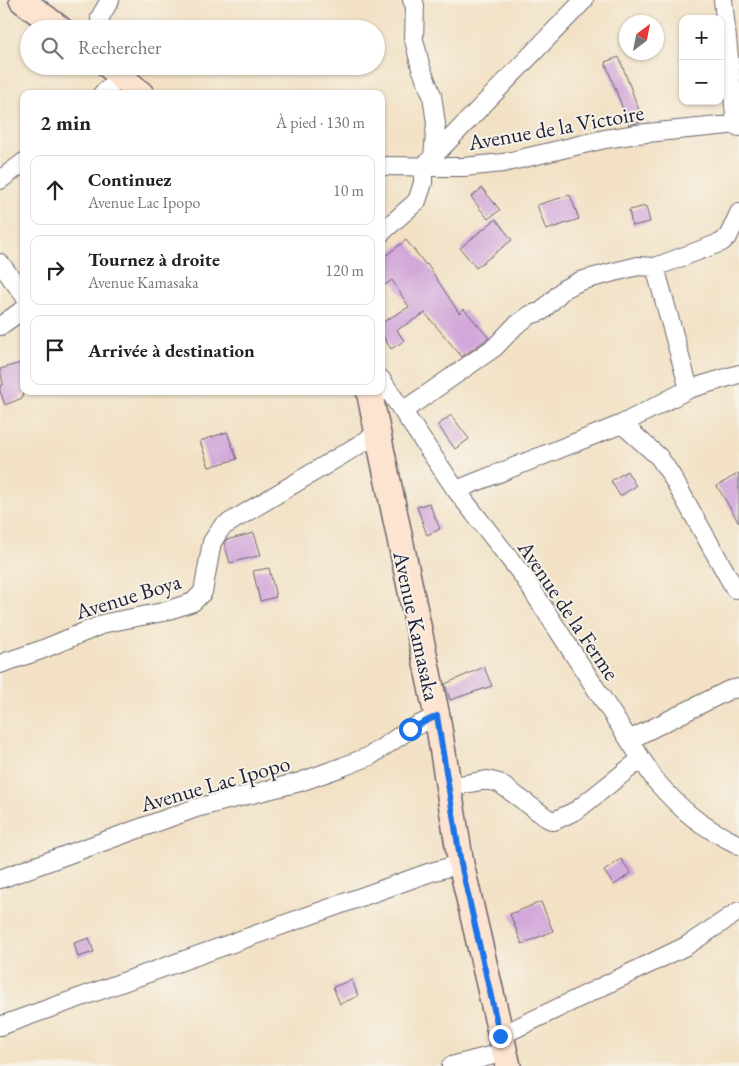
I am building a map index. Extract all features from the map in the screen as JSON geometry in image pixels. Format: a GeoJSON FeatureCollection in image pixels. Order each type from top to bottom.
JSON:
{"type":"FeatureCollection","features":[{"type":"Feature","properties":{"kind":"street"},"geometry":{"type":"LineString","coordinates":[[22,0],[48,20]]}},
{"type":"Feature","properties":{"kind":"street"},"geometry":{"type":"LineString","coordinates":[[100,20],[110,0]]}},
{"type":"Feature","properties":{"kind":"street"},"geometry":{"type":"LineString","coordinates":[[385,229],[417,201],[423,183],[436,124],[432,95],[421,68],[414,40],[415,5],[412,0]]}},
{"type":"Feature","properties":{"kind":"street"},"geometry":{"type":"LineString","coordinates":[[428,162],[584,0]]}},
{"type":"Feature","properties":{"kind":"street"},"geometry":{"type":"LineString","coordinates":[[723,0],[738,125]]}},
{"type":"Feature","properties":{"kind":"street"},"geometry":{"type":"LineString","coordinates":[[104,90],[114,75]]}},
{"type":"Feature","properties":{"kind":"street"},"geometry":{"type":"LineString","coordinates":[[120,75],[137,90]]}},
{"type":"Feature","properties":{"kind":"street","name":"Avenue de la Victoire"},"geometry":{"type":"LineString","coordinates":[[385,166],[428,162],[464,167],[503,163],[613,138],[738,125]]}},
{"type":"Feature","properties":{"kind":"street"},"geometry":{"type":"LineString","coordinates":[[0,180],[20,165]]}},
{"type":"Feature","properties":{"kind":"street"},"geometry":{"type":"LineString","coordinates":[[403,411],[495,346],[515,326],[530,315],[542,311],[564,290],[580,282],[622,270],[638,266],[655,267],[722,242],[729,235],[739,213]]}},
{"type":"Feature","properties":{"kind":"street"},"geometry":{"type":"LineString","coordinates":[[0,264],[20,289]]}},
{"type":"Feature","properties":{"kind":"street"},"geometry":{"type":"LineString","coordinates":[[655,267],[689,389]]}},
{"type":"Feature","properties":{"kind":"street"},"geometry":{"type":"LineString","coordinates":[[0,326],[20,312]]}},
{"type":"Feature","properties":{"kind":"street"},"geometry":{"type":"LineString","coordinates":[[456,490],[622,424],[689,389],[739,374]]}},
{"type":"Feature","properties":{"kind":"street","name":"Avenue de la Ferme"},"geometry":{"type":"LineString","coordinates":[[385,385],[456,490],[523,576],[654,780],[694,820],[716,834],[739,845]]}},
{"type":"Feature","properties":{"kind":"street","name":"Avenue Kamasaka"},"geometry":{"type":"LineString","coordinates":[[370,395],[437,716],[461,864],[504,1051]]}},
{"type":"Feature","properties":{"kind":"street"},"geometry":{"type":"LineString","coordinates":[[622,424],[658,457],[671,476],[735,589]]}},
{"type":"Feature","properties":{"kind":"street","name":"Avenue Boya"},"geometry":{"type":"LineString","coordinates":[[0,664],[41,650],[106,623],[163,612],[193,602],[203,592],[212,542],[222,527],[377,434]]}},
{"type":"Feature","properties":{"kind":"street"},"geometry":{"type":"LineString","coordinates":[[628,740],[729,690],[739,688]]}},
{"type":"Feature","properties":{"kind":"street","name":"Avenue Lac Ipopo"},"geometry":{"type":"LineString","coordinates":[[0,879],[196,808],[300,782],[342,768],[370,756],[404,733],[437,716]]}},
{"type":"Feature","properties":{"kind":"street"},"geometry":{"type":"LineString","coordinates":[[448,787],[487,780],[498,784],[554,821],[577,810],[641,759]]}},
{"type":"Feature","properties":{"kind":"street"},"geometry":{"type":"LineString","coordinates":[[0,1026],[431,872],[461,864]]}},
{"type":"Feature","properties":{"kind":"street"},"geometry":{"type":"LineString","coordinates":[[451,1066],[504,1051],[686,946],[739,911]]}},
{"type":"Feature","properties":{"kind":"building"},"geometry":{"type":"Polygon","coordinates":[[[619,57],[643,121],[629,125],[605,62],[619,57]]]}},
{"type":"Feature","properties":{"kind":"building"},"geometry":{"type":"Polygon","coordinates":[[[482,188],[500,210],[488,219],[471,197],[482,188]]]}},
{"type":"Feature","properties":{"kind":"building"},"geometry":{"type":"Polygon","coordinates":[[[570,195],[579,219],[546,230],[537,205],[570,195]]]}},
{"type":"Feature","properties":{"kind":"building"},"geometry":{"type":"Polygon","coordinates":[[[646,206],[650,222],[632,226],[629,210],[646,206]]]}},
{"type":"Feature","properties":{"kind":"building"},"geometry":{"type":"Polygon","coordinates":[[[496,219],[512,240],[476,268],[460,248],[496,219]]]}},
{"type":"Feature","properties":{"kind":"building"},"geometry":{"type":"Polygon","coordinates":[[[406,240],[427,264],[459,313],[464,309],[489,338],[462,357],[425,313],[397,330],[404,341],[391,349],[385,339],[385,321],[409,307],[392,280],[385,285],[385,256],[406,240]]]}},
{"type":"Feature","properties":{"kind":"building"},"geometry":{"type":"Polygon","coordinates":[[[20,363],[20,395],[22,395],[22,398],[5,405],[0,391],[0,386],[3,385],[0,369],[20,363]]]}},
{"type":"Feature","properties":{"kind":"building"},"geometry":{"type":"Polygon","coordinates":[[[451,415],[469,439],[455,449],[438,425],[451,415]]]}},
{"type":"Feature","properties":{"kind":"building"},"geometry":{"type":"Polygon","coordinates":[[[227,432],[237,459],[209,467],[200,441],[227,432]]]}},
{"type":"Feature","properties":{"kind":"building"},"geometry":{"type":"Polygon","coordinates":[[[627,471],[636,486],[620,496],[611,481],[627,471]]]}},
{"type":"Feature","properties":{"kind":"building"},"geometry":{"type":"Polygon","coordinates":[[[739,473],[739,523],[717,486],[739,473]]]}},
{"type":"Feature","properties":{"kind":"building"},"geometry":{"type":"Polygon","coordinates":[[[429,503],[440,529],[427,535],[417,507],[429,503]]]}},
{"type":"Feature","properties":{"kind":"building"},"geometry":{"type":"Polygon","coordinates":[[[254,533],[261,555],[230,563],[224,543],[226,540],[254,533]]]}},
{"type":"Feature","properties":{"kind":"building"},"geometry":{"type":"Polygon","coordinates":[[[269,568],[276,597],[260,601],[253,571],[269,568]]]}},
{"type":"Feature","properties":{"kind":"building"},"geometry":{"type":"Polygon","coordinates":[[[484,667],[492,686],[450,700],[445,684],[484,667]]]}},
{"type":"Feature","properties":{"kind":"building"},"geometry":{"type":"Polygon","coordinates":[[[621,859],[631,873],[614,885],[604,871],[621,859]]]}},
{"type":"Feature","properties":{"kind":"building"},"geometry":{"type":"Polygon","coordinates":[[[541,902],[553,931],[522,944],[510,914],[541,902]]]}},
{"type":"Feature","properties":{"kind":"building"},"geometry":{"type":"Polygon","coordinates":[[[89,938],[94,952],[78,957],[74,943],[89,938]]]}},
{"type":"Feature","properties":{"kind":"building"},"geometry":{"type":"Polygon","coordinates":[[[352,980],[358,996],[340,1004],[333,987],[352,980]]]}},
{"type":"Feature","properties":{"kind":"route"},"geometry":{"type":"LineString","coordinates":[[410,729],[437,716],[461,864],[500,1036]]}}]}
